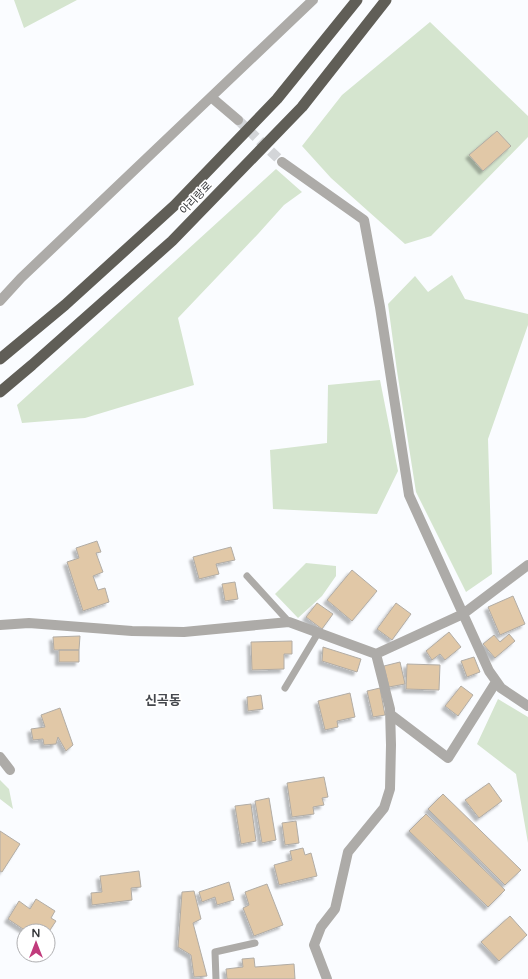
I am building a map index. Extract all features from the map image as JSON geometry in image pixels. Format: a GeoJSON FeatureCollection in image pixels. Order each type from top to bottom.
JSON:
{"type":"FeatureCollection","features":[{"type":"Feature","properties":{"kind":"highway","name":"아리랑로"},"geometry":{"type":"LineString","coordinates":[[0,359],[65,305],[175,205],[277,99],[357,0]]}},
{"type":"Feature","properties":{"kind":"highway","name":"아리랑로"},"geometry":{"type":"LineString","coordinates":[[0,392],[172,241],[302,107],[386,0]]}},
{"type":"Feature","properties":{"kind":"street"},"geometry":{"type":"LineString","coordinates":[[0,301],[21,278],[313,0]]}},
{"type":"Feature","properties":{"kind":"street"},"geometry":{"type":"LineString","coordinates":[[211,97],[238,120]]}},
{"type":"Feature","properties":{"kind":"street"},"geometry":{"type":"LineString","coordinates":[[282,162],[364,220],[380,307],[409,495],[489,671],[501,688],[528,706]]}},
{"type":"Feature","properties":{"kind":"street"},"geometry":{"type":"LineString","coordinates":[[0,625],[29,623],[132,631],[184,632],[289,622],[376,654],[463,614],[528,565]]}},
{"type":"Feature","properties":{"kind":"street"},"geometry":{"type":"LineString","coordinates":[[327,979],[314,945],[320,927],[335,909],[348,852],[384,808],[390,789],[390,709],[376,654]]}},
{"type":"Feature","properties":{"kind":"street"},"geometry":{"type":"LineString","coordinates":[[390,714],[448,758],[496,682]]}},
{"type":"Feature","properties":{"kind":"street"},"geometry":{"type":"LineString","coordinates":[[0,757],[10,770]]}},
{"type":"Feature","properties":{"kind":"lane"},"geometry":{"type":"LineString","coordinates":[[247,576],[289,622]]}},
{"type":"Feature","properties":{"kind":"lane"},"geometry":{"type":"LineString","coordinates":[[285,688],[318,633]]}},
{"type":"Feature","properties":{"kind":"lane"},"geometry":{"type":"LineString","coordinates":[[216,979],[215,952],[255,943]]}},
{"type":"Feature","properties":{"kind":"green space"},"geometry":{"type":"Polygon","coordinates":[[[14,0],[77,0],[24,28],[14,0]]]}},
{"type":"Feature","properties":{"kind":"green space"},"geometry":{"type":"Polygon","coordinates":[[[430,22],[528,116],[528,137],[431,236],[405,244],[331,178],[302,146],[342,95],[430,22]]]}},
{"type":"Feature","properties":{"kind":"green space"},"geometry":{"type":"Polygon","coordinates":[[[276,169],[302,192],[284,205],[178,318],[194,385],[85,418],[22,423],[17,405],[276,169]]]}},
{"type":"Feature","properties":{"kind":"green space"},"geometry":{"type":"Polygon","coordinates":[[[452,275],[465,299],[528,314],[528,325],[488,439],[492,574],[466,592],[416,492],[388,304],[415,276],[428,292],[452,275]]]}},
{"type":"Feature","properties":{"kind":"green space"},"geometry":{"type":"Polygon","coordinates":[[[380,380],[398,471],[377,514],[273,509],[270,450],[327,443],[328,385],[380,380]]]}},
{"type":"Feature","properties":{"kind":"green space"},"geometry":{"type":"Polygon","coordinates":[[[306,563],[336,566],[336,576],[322,596],[298,618],[275,594],[306,563]]]}},
{"type":"Feature","properties":{"kind":"green space"},"geometry":{"type":"Polygon","coordinates":[[[498,699],[528,717],[528,843],[516,774],[477,744],[498,699]]]}},
{"type":"Feature","properties":{"kind":"green space"},"geometry":{"type":"Polygon","coordinates":[[[0,780],[9,789],[13,809],[0,799],[0,780]]]}},
{"type":"Feature","properties":{"kind":"building"},"geometry":{"type":"Polygon","coordinates":[[[497,131],[511,146],[483,171],[469,155],[497,131]]]}},
{"type":"Feature","properties":{"kind":"building"},"geometry":{"type":"Polygon","coordinates":[[[97,541],[101,552],[96,553],[103,572],[93,576],[98,590],[105,588],[109,602],[83,611],[67,562],[79,558],[76,548],[97,541]]]}},
{"type":"Feature","properties":{"kind":"building"},"geometry":{"type":"Polygon","coordinates":[[[231,547],[235,560],[216,564],[219,574],[199,579],[193,557],[231,547]]]}},
{"type":"Feature","properties":{"kind":"building"},"geometry":{"type":"Polygon","coordinates":[[[352,570],[377,591],[352,621],[327,600],[352,570]]]}},
{"type":"Feature","properties":{"kind":"building"},"geometry":{"type":"Polygon","coordinates":[[[235,582],[238,599],[225,601],[222,584],[235,582]]]}},
{"type":"Feature","properties":{"kind":"building"},"geometry":{"type":"Polygon","coordinates":[[[513,596],[525,624],[500,635],[488,607],[513,596]]]}},
{"type":"Feature","properties":{"kind":"building"},"geometry":{"type":"Polygon","coordinates":[[[317,603],[333,614],[322,629],[306,617],[317,603]]]}},
{"type":"Feature","properties":{"kind":"building"},"geometry":{"type":"Polygon","coordinates":[[[396,603],[411,614],[392,640],[377,629],[396,603]]]}},
{"type":"Feature","properties":{"kind":"building"},"geometry":{"type":"Polygon","coordinates":[[[449,632],[461,647],[445,660],[440,654],[432,660],[426,651],[449,632]]]}},
{"type":"Feature","properties":{"kind":"building"},"geometry":{"type":"Polygon","coordinates":[[[509,634],[515,641],[495,658],[483,644],[494,635],[500,642],[509,634]]]}},
{"type":"Feature","properties":{"kind":"building"},"geometry":{"type":"Polygon","coordinates":[[[80,636],[79,650],[54,650],[53,637],[80,636]]]}},
{"type":"Feature","properties":{"kind":"building"},"geometry":{"type":"Polygon","coordinates":[[[292,641],[292,654],[284,654],[284,669],[252,670],[251,642],[292,641]]]}},
{"type":"Feature","properties":{"kind":"building"},"geometry":{"type":"Polygon","coordinates":[[[323,647],[361,659],[357,672],[322,661],[323,647]]]}},
{"type":"Feature","properties":{"kind":"building"},"geometry":{"type":"Polygon","coordinates":[[[59,650],[79,650],[79,662],[59,662],[59,650]]]}},
{"type":"Feature","properties":{"kind":"building"},"geometry":{"type":"Polygon","coordinates":[[[474,657],[480,672],[467,677],[461,661],[474,657]]]}},
{"type":"Feature","properties":{"kind":"building"},"geometry":{"type":"Polygon","coordinates":[[[400,662],[405,684],[389,687],[384,666],[400,662]]]}},
{"type":"Feature","properties":{"kind":"building"},"geometry":{"type":"Polygon","coordinates":[[[407,664],[440,665],[439,690],[406,689],[407,664]]]}},
{"type":"Feature","properties":{"kind":"building"},"geometry":{"type":"Polygon","coordinates":[[[461,686],[473,695],[458,716],[445,706],[461,686]]]}},
{"type":"Feature","properties":{"kind":"building"},"geometry":{"type":"Polygon","coordinates":[[[380,688],[385,715],[373,717],[367,691],[380,688]]]}},
{"type":"Feature","properties":{"kind":"building"},"geometry":{"type":"Polygon","coordinates":[[[350,693],[355,717],[337,721],[338,727],[325,730],[318,701],[350,693]]]}},
{"type":"Feature","properties":{"kind":"building"},"geometry":{"type":"Polygon","coordinates":[[[261,695],[263,709],[248,711],[247,697],[261,695]]]}},
{"type":"Feature","properties":{"kind":"building"},"geometry":{"type":"Polygon","coordinates":[[[60,708],[73,745],[66,751],[58,737],[56,744],[44,745],[43,739],[33,740],[31,729],[45,727],[41,715],[60,708]]]}},
{"type":"Feature","properties":{"kind":"building"},"geometry":{"type":"Polygon","coordinates":[[[324,777],[328,797],[322,798],[324,805],[313,807],[314,814],[292,817],[287,783],[324,777]]]}},
{"type":"Feature","properties":{"kind":"building"},"geometry":{"type":"Polygon","coordinates":[[[489,783],[502,801],[479,818],[465,800],[489,783]]]}},
{"type":"Feature","properties":{"kind":"building"},"geometry":{"type":"Polygon","coordinates":[[[443,794],[521,870],[505,885],[428,809],[443,794]]]}},
{"type":"Feature","properties":{"kind":"building"},"geometry":{"type":"Polygon","coordinates":[[[269,798],[276,840],[262,843],[255,801],[269,798]]]}},
{"type":"Feature","properties":{"kind":"building"},"geometry":{"type":"Polygon","coordinates":[[[251,804],[256,841],[241,844],[235,806],[251,804]]]}},
{"type":"Feature","properties":{"kind":"building"},"geometry":{"type":"Polygon","coordinates":[[[426,814],[505,890],[488,907],[409,831],[426,814]]]}},
{"type":"Feature","properties":{"kind":"building"},"geometry":{"type":"Polygon","coordinates":[[[296,821],[299,843],[285,845],[282,823],[296,821]]]}},
{"type":"Feature","properties":{"kind":"building"},"geometry":{"type":"Polygon","coordinates":[[[0,831],[20,844],[2,872],[0,871],[0,831]]]}},
{"type":"Feature","properties":{"kind":"building"},"geometry":{"type":"Polygon","coordinates":[[[303,848],[305,855],[311,853],[317,876],[279,885],[274,865],[292,860],[290,851],[303,848]]]}},
{"type":"Feature","properties":{"kind":"building"},"geometry":{"type":"Polygon","coordinates":[[[139,871],[141,887],[131,888],[132,900],[92,905],[91,893],[102,892],[100,876],[139,871]]]}},
{"type":"Feature","properties":{"kind":"building"},"geometry":{"type":"Polygon","coordinates":[[[229,882],[234,900],[217,905],[215,897],[202,902],[199,892],[229,882]]]}},
{"type":"Feature","properties":{"kind":"building"},"geometry":{"type":"Polygon","coordinates":[[[267,884],[283,925],[254,936],[243,908],[249,905],[245,892],[267,884]]]}},
{"type":"Feature","properties":{"kind":"building"},"geometry":{"type":"Polygon","coordinates":[[[194,891],[201,919],[193,923],[207,976],[194,977],[191,955],[178,947],[182,892],[194,891]]]}},
{"type":"Feature","properties":{"kind":"building"},"geometry":{"type":"Polygon","coordinates":[[[36,899],[55,911],[51,918],[56,921],[55,923],[16,923],[16,924],[8,919],[19,901],[30,909],[36,899]]]}},
{"type":"Feature","properties":{"kind":"building"},"geometry":{"type":"Polygon","coordinates":[[[510,916],[527,935],[499,961],[481,942],[510,916]]]}},
{"type":"Feature","properties":{"kind":"building"},"geometry":{"type":"Polygon","coordinates":[[[254,958],[255,967],[294,964],[295,979],[227,979],[226,969],[243,967],[242,959],[254,958]]]}},
{"type":"Feature","properties":{"kind":"tunnel"},"geometry":{"type":"LineString","coordinates":[[238,120],[282,162]]}},
{"type":"Feature","properties":{"kind":"district","name":"신곡동"},"geometry":{"type":"Point","coordinates":[163,701]}}]}
